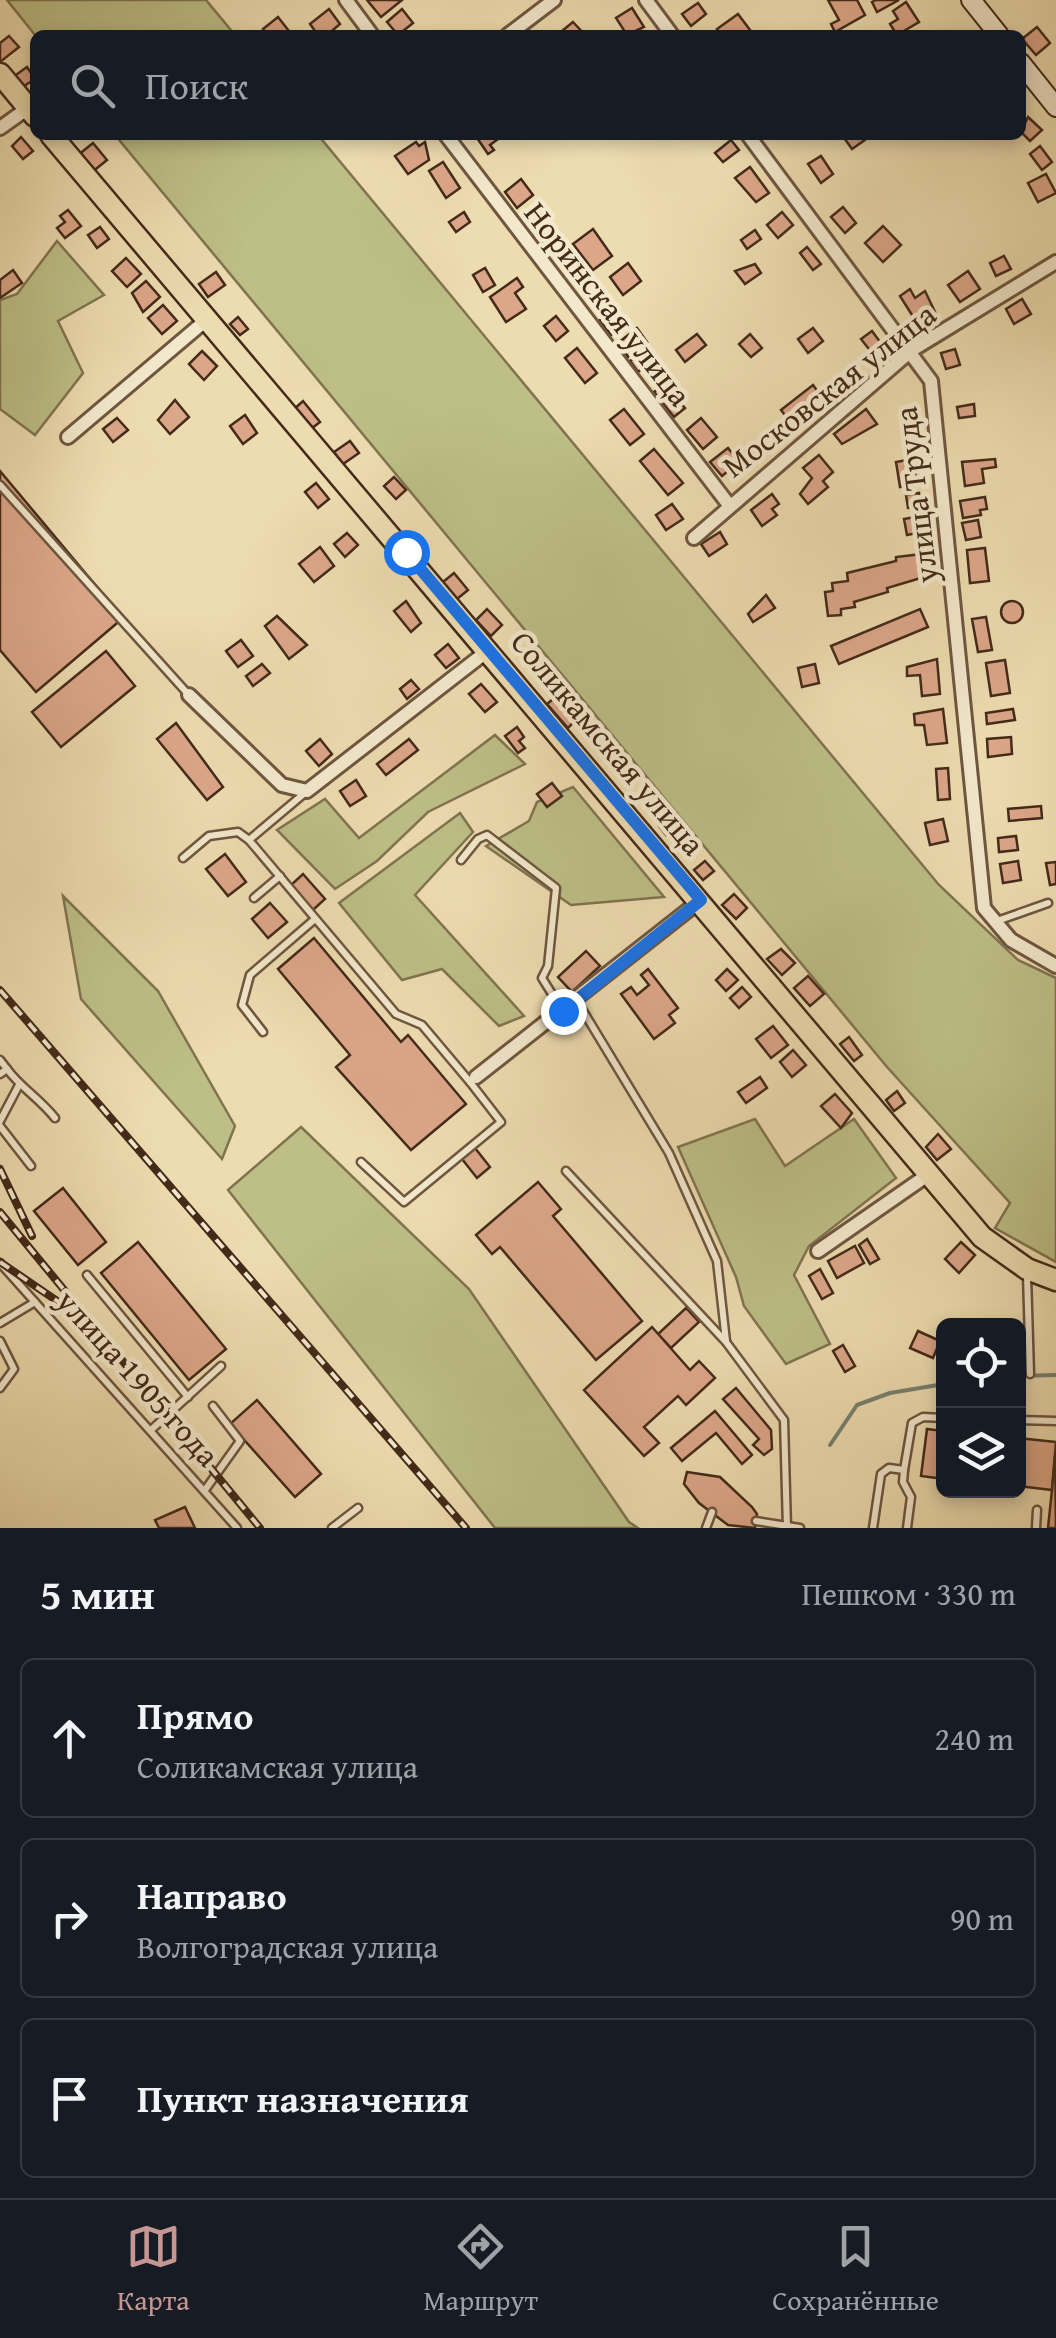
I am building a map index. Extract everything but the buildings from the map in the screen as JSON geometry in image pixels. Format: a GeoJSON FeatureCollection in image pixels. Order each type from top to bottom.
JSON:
{"type":"FeatureCollection","features":[{"type":"Feature","properties":{"kind":"main road"},"geometry":{"type":"LineString","coordinates":[[971,0],[995,30]]}},
{"type":"Feature","properties":{"kind":"main road"},"geometry":{"type":"LineString","coordinates":[[1026,69],[1056,108]]}},
{"type":"Feature","properties":{"kind":"main road"},"geometry":{"type":"LineString","coordinates":[[0,74],[30,110]]}},
{"type":"Feature","properties":{"kind":"main road","name":"Соликамская улица"},"geometry":{"type":"LineString","coordinates":[[55,140],[204,320],[490,649],[982,1237],[1027,1269],[1056,1280]]}},
{"type":"Feature","properties":{"kind":"street"},"geometry":{"type":"LineString","coordinates":[[346,0],[368,30]]}},
{"type":"Feature","properties":{"kind":"street"},"geometry":{"type":"LineString","coordinates":[[515,30],[554,0]]}},
{"type":"Feature","properties":{"kind":"street"},"geometry":{"type":"LineString","coordinates":[[646,0],[668,30]]}},
{"type":"Feature","properties":{"kind":"street"},"geometry":{"type":"LineString","coordinates":[[0,128],[30,113]]}},
{"type":"Feature","properties":{"kind":"street","name":"Норинская улица"},"geometry":{"type":"LineString","coordinates":[[450,140],[729,505]]}},
{"type":"Feature","properties":{"kind":"street","name":"улица Труда"},"geometry":{"type":"LineString","coordinates":[[752,140],[912,350],[931,381],[984,908],[996,922]]}},
{"type":"Feature","properties":{"kind":"street","name":"Московская улица"},"geometry":{"type":"LineString","coordinates":[[694,538],[912,350],[1056,262]]}},
{"type":"Feature","properties":{"kind":"street"},"geometry":{"type":"LineString","coordinates":[[68,437],[204,320]]}},
{"type":"Feature","properties":{"kind":"street"},"geometry":{"type":"LineString","coordinates":[[189,695],[282,785],[307,791],[490,649]]}},
{"type":"Feature","properties":{"kind":"street"},"geometry":{"type":"LineString","coordinates":[[473,1079],[701,900]]}},
{"type":"Feature","properties":{"kind":"street"},"geometry":{"type":"LineString","coordinates":[[996,922],[1011,940],[1056,966]]}},
{"type":"Feature","properties":{"kind":"street"},"geometry":{"type":"LineString","coordinates":[[818,1251],[929,1174]]}},
{"type":"Feature","properties":{"kind":"lane"},"geometry":{"type":"LineString","coordinates":[[0,484],[189,695]]}},
{"type":"Feature","properties":{"kind":"lane"},"geometry":{"type":"LineString","coordinates":[[249,840],[307,791]]}},
{"type":"Feature","properties":{"kind":"lane"},"geometry":{"type":"LineString","coordinates":[[183,858],[209,836],[238,832],[249,840],[396,1014],[422,1025],[473,1079],[502,1122],[404,1202],[361,1162]]}},
{"type":"Feature","properties":{"kind":"lane"},"geometry":{"type":"LineString","coordinates":[[461,860],[482,835],[487,835],[556,888],[548,966],[542,978],[563,1011]]}},
{"type":"Feature","properties":{"kind":"lane"},"geometry":{"type":"LineString","coordinates":[[254,898],[280,876]]}},
{"type":"Feature","properties":{"kind":"lane"},"geometry":{"type":"LineString","coordinates":[[996,922],[1048,903]]}},
{"type":"Feature","properties":{"kind":"lane"},"geometry":{"type":"LineString","coordinates":[[263,1032],[242,1005],[247,981],[316,919]]}},
{"type":"Feature","properties":{"kind":"lane"},"geometry":{"type":"LineString","coordinates":[[577,1000],[670,1153],[717,1261],[726,1342]]}},
{"type":"Feature","properties":{"kind":"lane"},"geometry":{"type":"LineString","coordinates":[[0,1060],[3,1071],[33,1091],[55,1118]]}},
{"type":"Feature","properties":{"kind":"lane"},"geometry":{"type":"LineString","coordinates":[[19,1085],[0,1124],[31,1166]]}},
{"type":"Feature","properties":{"kind":"lane"},"geometry":{"type":"LineString","coordinates":[[566,1171],[726,1342],[784,1420],[787,1526]]}},
{"type":"Feature","properties":{"kind":"lane","name":"улица 1905 года"},"geometry":{"type":"LineString","coordinates":[[0,1263],[237,1528]]}},
{"type":"Feature","properties":{"kind":"lane"},"geometry":{"type":"LineString","coordinates":[[1027,1269],[1030,1374]]}},
{"type":"Feature","properties":{"kind":"lane"},"geometry":{"type":"LineString","coordinates":[[87,1275],[188,1397]]}},
{"type":"Feature","properties":{"kind":"lane"},"geometry":{"type":"LineString","coordinates":[[0,1323],[35,1302]]}},
{"type":"Feature","properties":{"kind":"lane"},"geometry":{"type":"LineString","coordinates":[[0,1341],[14,1369],[0,1388]]}},
{"type":"Feature","properties":{"kind":"lane"},"geometry":{"type":"LineString","coordinates":[[151,1430],[221,1366]]}},
{"type":"Feature","properties":{"kind":"lane"},"geometry":{"type":"LineString","coordinates":[[205,1490],[240,1440],[213,1406]]}},
{"type":"Feature","properties":{"kind":"lane"},"geometry":{"type":"LineString","coordinates":[[907,1528],[911,1497],[902,1482],[912,1423],[936,1418]]}},
{"type":"Feature","properties":{"kind":"lane"},"geometry":{"type":"LineString","coordinates":[[1026,1420],[1056,1421]]}},
{"type":"Feature","properties":{"kind":"lane"},"geometry":{"type":"LineString","coordinates":[[873,1528],[882,1470],[904,1470]]}},
{"type":"Feature","properties":{"kind":"lane"},"geometry":{"type":"LineString","coordinates":[[332,1528],[358,1508]]}},
{"type":"Feature","properties":{"kind":"lane"},"geometry":{"type":"LineString","coordinates":[[1036,1528],[1038,1510]]}},
{"type":"Feature","properties":{"kind":"lane"},"geometry":{"type":"LineString","coordinates":[[706,1528],[712,1512]]}},
{"type":"Feature","properties":{"kind":"lane"},"geometry":{"type":"LineString","coordinates":[[756,1521],[800,1528]]}},
{"type":"Feature","properties":{"kind":"green space"},"geometry":{"type":"Polygon","coordinates":[[[7,0],[206,0],[231,30],[31,30],[7,0]]]}},
{"type":"Feature","properties":{"kind":"green space"},"geometry":{"type":"Polygon","coordinates":[[[119,140],[322,140],[939,885],[1018,960],[1056,978],[1056,1262],[995,1228],[1010,1203],[887,1067],[119,140]]]}},
{"type":"Feature","properties":{"kind":"green space"},"geometry":{"type":"Polygon","coordinates":[[[57,241],[104,295],[58,321],[83,373],[35,435],[0,409],[0,300],[17,294],[57,241]]]}},
{"type":"Feature","properties":{"kind":"green space"},"geometry":{"type":"Polygon","coordinates":[[[495,735],[525,764],[428,812],[377,861],[335,889],[277,830],[325,799],[359,838],[495,735]]]}},
{"type":"Feature","properties":{"kind":"green space"},"geometry":{"type":"Polygon","coordinates":[[[573,787],[664,897],[571,905],[486,846],[529,821],[537,802],[573,787]]]}},
{"type":"Feature","properties":{"kind":"green space"},"geometry":{"type":"Polygon","coordinates":[[[460,813],[473,832],[415,895],[524,1016],[499,1026],[442,969],[402,980],[339,903],[460,813]]]}},
{"type":"Feature","properties":{"kind":"green space"},"geometry":{"type":"Polygon","coordinates":[[[63,896],[158,991],[235,1126],[222,1159],[81,999],[63,896]]]}},
{"type":"Feature","properties":{"kind":"green space"},"geometry":{"type":"Polygon","coordinates":[[[755,1119],[785,1166],[854,1119],[896,1178],[809,1246],[794,1275],[830,1344],[786,1364],[744,1306],[736,1277],[678,1147],[755,1119]]]}},
{"type":"Feature","properties":{"kind":"green space"},"geometry":{"type":"Polygon","coordinates":[[[301,1127],[469,1289],[629,1522],[638,1528],[495,1528],[228,1190],[301,1127]]]}},
{"type":"Feature","properties":{"kind":"waterway"},"geometry":{"type":"LineString","coordinates":[[1026,1376],[1056,1375]]}},
{"type":"Feature","properties":{"kind":"waterway"},"geometry":{"type":"LineString","coordinates":[[830,1445],[857,1405],[890,1393],[936,1385]]}},
{"type":"Feature","properties":{"kind":"railway"},"geometry":{"type":"LineString","coordinates":[[0,990],[466,1528]]}},
{"type":"Feature","properties":{"kind":"railway"},"geometry":{"type":"LineString","coordinates":[[0,1169],[32,1236]]}},
{"type":"Feature","properties":{"kind":"railway"},"geometry":{"type":"LineString","coordinates":[[0,1212],[260,1528]]}},
{"type":"Feature","properties":{"kind":"railway"},"geometry":{"type":"LineString","coordinates":[[0,1262],[66,1307]]}},
{"type":"Feature","properties":{"kind":"route"},"geometry":{"type":"LineString","coordinates":[[406,552],[701,900],[563,1011]]}}]}
